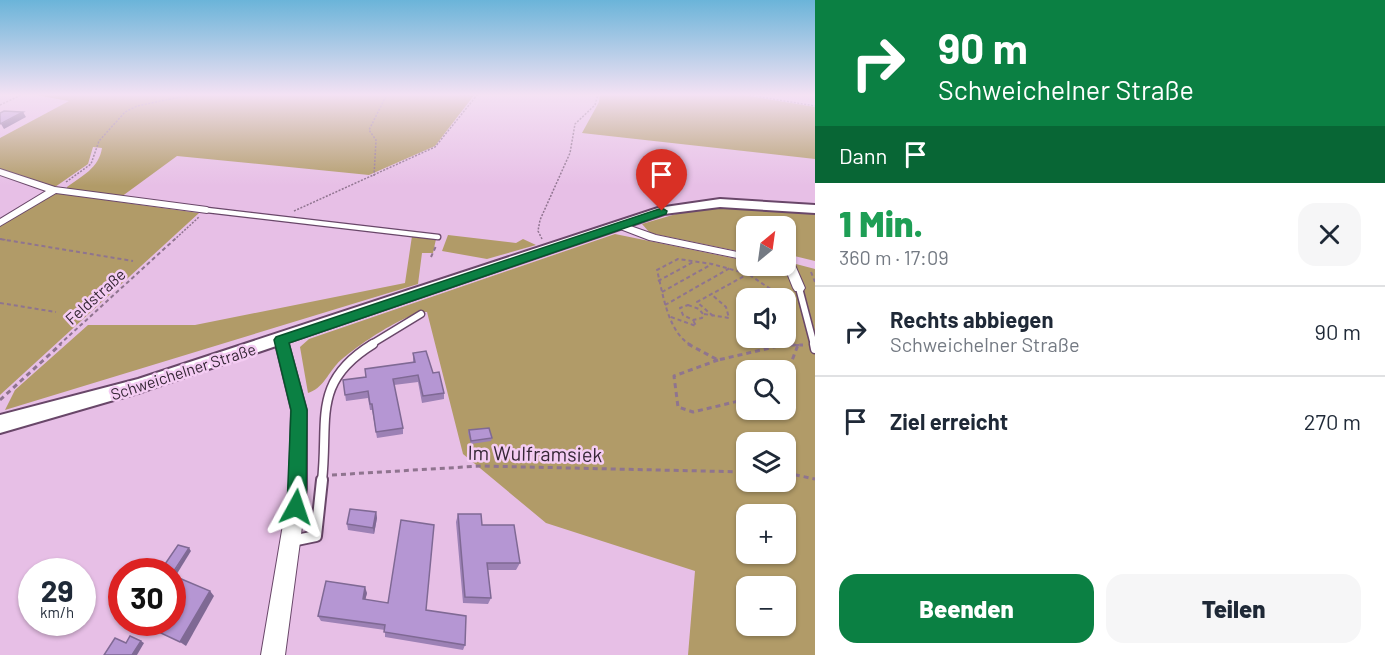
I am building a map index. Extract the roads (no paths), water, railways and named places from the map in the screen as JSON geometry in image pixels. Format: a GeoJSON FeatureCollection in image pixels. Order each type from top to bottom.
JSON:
{"type":"FeatureCollection","features":[{"type":"Feature","properties":{"kind":"street"},"geometry":{"type":"LineString","coordinates":[[0,172],[54,190],[207,210]]}},
{"type":"Feature","properties":{"kind":"street"},"geometry":{"type":"LineString","coordinates":[[0,223],[54,190]]}},
{"type":"Feature","properties":{"kind":"street","name":"Schweichelner Straße"},"geometry":{"type":"LineString","coordinates":[[0,424],[127,390],[662,211],[702,204],[744,203],[815,209]]}},
{"type":"Feature","properties":{"kind":"street"},"geometry":{"type":"LineString","coordinates":[[619,225],[653,238],[736,255]]}},
{"type":"Feature","properties":{"kind":"street"},"geometry":{"type":"LineString","coordinates":[[793,276],[800,294]]}},
{"type":"Feature","properties":{"kind":"street"},"geometry":{"type":"LineString","coordinates":[[273,655],[292,542],[298,489],[299,410],[281,340]]}},
{"type":"Feature","properties":{"kind":"lane"},"geometry":{"type":"LineString","coordinates":[[207,210],[438,237]]}},
{"type":"Feature","properties":{"kind":"lane"},"geometry":{"type":"LineString","coordinates":[[800,294],[814,347]]}},
{"type":"Feature","properties":{"kind":"lane"},"geometry":{"type":"LineString","coordinates":[[292,542],[316,536],[323,475],[327,395],[337,373],[355,355],[421,314]]}}]}
